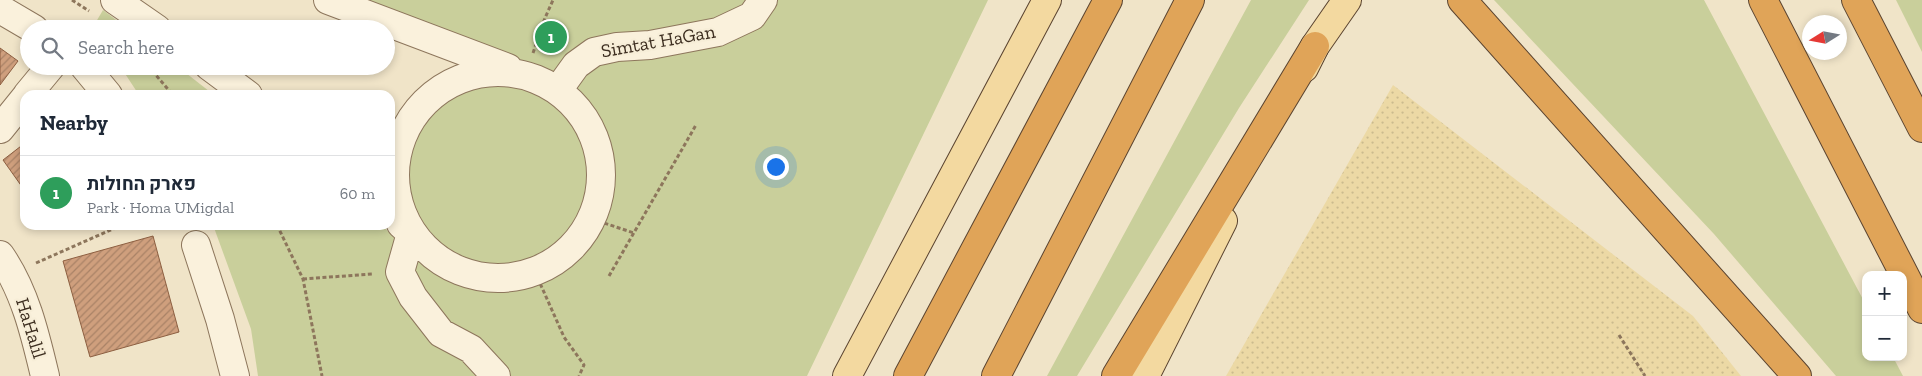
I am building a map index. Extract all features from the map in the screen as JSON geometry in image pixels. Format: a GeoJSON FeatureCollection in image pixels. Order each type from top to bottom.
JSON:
{"type":"FeatureCollection","features":[{"type":"Feature","properties":{"kind":"highway"},"geometry":{"type":"LineString","coordinates":[[908,376],[1108,0]]}},
{"type":"Feature","properties":{"kind":"highway"},"geometry":{"type":"LineString","coordinates":[[996,376],[1190,0]]}},
{"type":"Feature","properties":{"kind":"highway"},"geometry":{"type":"LineString","coordinates":[[1462,0],[1797,376]]}},
{"type":"Feature","properties":{"kind":"highway"},"geometry":{"type":"LineString","coordinates":[[1762,0],[1922,309]]}},
{"type":"Feature","properties":{"kind":"highway"},"geometry":{"type":"LineString","coordinates":[[1856,0],[1922,128]]}},
{"type":"Feature","properties":{"kind":"highway"},"geometry":{"type":"LineString","coordinates":[[1116,376],[1315,46]]}},
{"type":"Feature","properties":{"kind":"main road"},"geometry":{"type":"LineString","coordinates":[[847,376],[1047,0]]}},
{"type":"Feature","properties":{"kind":"main road"},"geometry":{"type":"LineString","coordinates":[[1145,376],[1203,259],[1315,46],[1347,0]]}},
{"type":"Feature","properties":{"kind":"street"},"geometry":{"type":"LineString","coordinates":[[115,0],[144,20]]}},
{"type":"Feature","properties":{"kind":"street"},"geometry":{"type":"LineString","coordinates":[[328,0],[381,20]]}},
{"type":"Feature","properties":{"kind":"street","name":"Simtat HaGan"},"geometry":{"type":"LineString","coordinates":[[558,90],[576,65],[594,52],[617,47],[650,45],[718,32],[752,16],[763,0]]}},
{"type":"Feature","properties":{"kind":"street"},"geometry":{"type":"LineString","coordinates":[[0,9],[20,21]]}},
{"type":"Feature","properties":{"kind":"street"},"geometry":{"type":"LineString","coordinates":[[395,25],[543,81],[558,90],[583,116],[598,149],[601,184],[592,218],[578,241],[558,260],[535,272],[501,279],[466,274],[435,259],[411,233],[395,219]]}},
{"type":"Feature","properties":{"kind":"street"},"geometry":{"type":"LineString","coordinates":[[395,160],[404,129],[425,100],[455,80],[490,71],[526,75]]}},
{"type":"Feature","properties":{"kind":"street"},"geometry":{"type":"LineString","coordinates":[[31,90],[43,75]]}},
{"type":"Feature","properties":{"kind":"street"},"geometry":{"type":"LineString","coordinates":[[91,75],[104,90]]}},
{"type":"Feature","properties":{"kind":"street"},"geometry":{"type":"LineString","coordinates":[[221,75],[241,90]]}},
{"type":"Feature","properties":{"kind":"street"},"geometry":{"type":"LineString","coordinates":[[0,129],[20,104]]}},
{"type":"Feature","properties":{"kind":"street"},"geometry":{"type":"LineString","coordinates":[[395,182],[396,200],[411,233],[400,272],[413,297],[441,333],[472,349],[496,376]]}},
{"type":"Feature","properties":{"kind":"street"},"geometry":{"type":"LineString","coordinates":[[196,245],[220,319],[235,376]]}},
{"type":"Feature","properties":{"kind":"street","name":"HaHalil"},"geometry":{"type":"LineString","coordinates":[[6,264],[34,329],[45,376]]}},
{"type":"Feature","properties":{"kind":"path"},"geometry":{"type":"LineString","coordinates":[[526,75],[553,0]]}},
{"type":"Feature","properties":{"kind":"path"},"geometry":{"type":"LineString","coordinates":[[156,75],[169,90]]}},
{"type":"Feature","properties":{"kind":"path"},"geometry":{"type":"LineString","coordinates":[[609,276],[696,125]]}},
{"type":"Feature","properties":{"kind":"path"},"geometry":{"type":"LineString","coordinates":[[592,218],[634,233]]}},
{"type":"Feature","properties":{"kind":"path"},"geometry":{"type":"LineString","coordinates":[[6,264],[107,230]]}},
{"type":"Feature","properties":{"kind":"path"},"geometry":{"type":"LineString","coordinates":[[278,230],[303,279],[322,376]]}},
{"type":"Feature","properties":{"kind":"path"},"geometry":{"type":"LineString","coordinates":[[303,279],[400,272]]}},
{"type":"Feature","properties":{"kind":"path"},"geometry":{"type":"LineString","coordinates":[[535,272],[564,337],[584,365],[580,376]]}},
{"type":"Feature","properties":{"kind":"path"},"geometry":{"type":"LineString","coordinates":[[1619,335],[1645,376]]}},
{"type":"Feature","properties":{"kind":"green space"},"geometry":{"type":"Polygon","coordinates":[[[366,0],[760,0],[720,19],[554,77],[366,0]]]}},
{"type":"Feature","properties":{"kind":"green space"},"geometry":{"type":"Polygon","coordinates":[[[777,0],[988,0],[807,376],[258,376],[251,329],[215,230],[387,230],[423,265],[442,278],[452,282],[469,286],[487,287],[527,282],[547,275],[564,267],[579,256],[590,243],[608,192],[608,156],[601,129],[589,109],[568,89],[587,63],[777,0]]]}},
{"type":"Feature","properties":{"kind":"green space"},"geometry":{"type":"Polygon","coordinates":[[[1251,0],[1309,0],[1239,108],[1077,376],[1047,376],[1251,0]]]}},
{"type":"Feature","properties":{"kind":"green space"},"geometry":{"type":"Polygon","coordinates":[[[1494,0],[1704,0],[1862,297],[1862,361],[1895,361],[1903,376],[1836,376],[1714,234],[1494,0]]]}},
{"type":"Feature","properties":{"kind":"green space"},"geometry":{"type":"Polygon","coordinates":[[[1896,0],[1922,0],[1922,52],[1896,0]]]}},
{"type":"Feature","properties":{"kind":"green space"},"geometry":{"type":"Polygon","coordinates":[[[103,10],[116,20],[97,20],[103,10]]]}},
{"type":"Feature","properties":{"kind":"green space"},"geometry":{"type":"Polygon","coordinates":[[[126,75],[188,75],[208,90],[136,90],[126,75]]]}},
{"type":"Feature","properties":{"kind":"green space"},"geometry":{"type":"Polygon","coordinates":[[[487,76],[507,76],[535,83],[560,98],[574,112],[589,137],[596,165],[596,185],[589,213],[574,238],[560,252],[535,267],[526,270],[507,274],[487,274],[459,267],[434,252],[420,238],[405,213],[402,204],[398,185],[398,165],[405,137],[420,112],[434,98],[459,83],[468,80],[487,76]]]}},
{"type":"Feature","properties":{"kind":"sand"},"geometry":{"type":"Polygon","coordinates":[[[1393,85],[1693,316],[1741,376],[1226,376],[1393,85]]]}},
{"type":"Feature","properties":{"kind":"building"},"geometry":{"type":"Polygon","coordinates":[[[0,48],[18,61],[0,85],[0,48]]]}},
{"type":"Feature","properties":{"kind":"building"},"geometry":{"type":"Polygon","coordinates":[[[20,147],[20,184],[3,160],[20,147]]]}},
{"type":"Feature","properties":{"kind":"building"},"geometry":{"type":"Polygon","coordinates":[[[153,236],[179,332],[90,357],[63,261],[153,236]]]}},
{"type":"Feature","properties":{"kind":"place","name":"פארק החולות"},"geometry":{"type":"Point","coordinates":[551,37]}}]}
